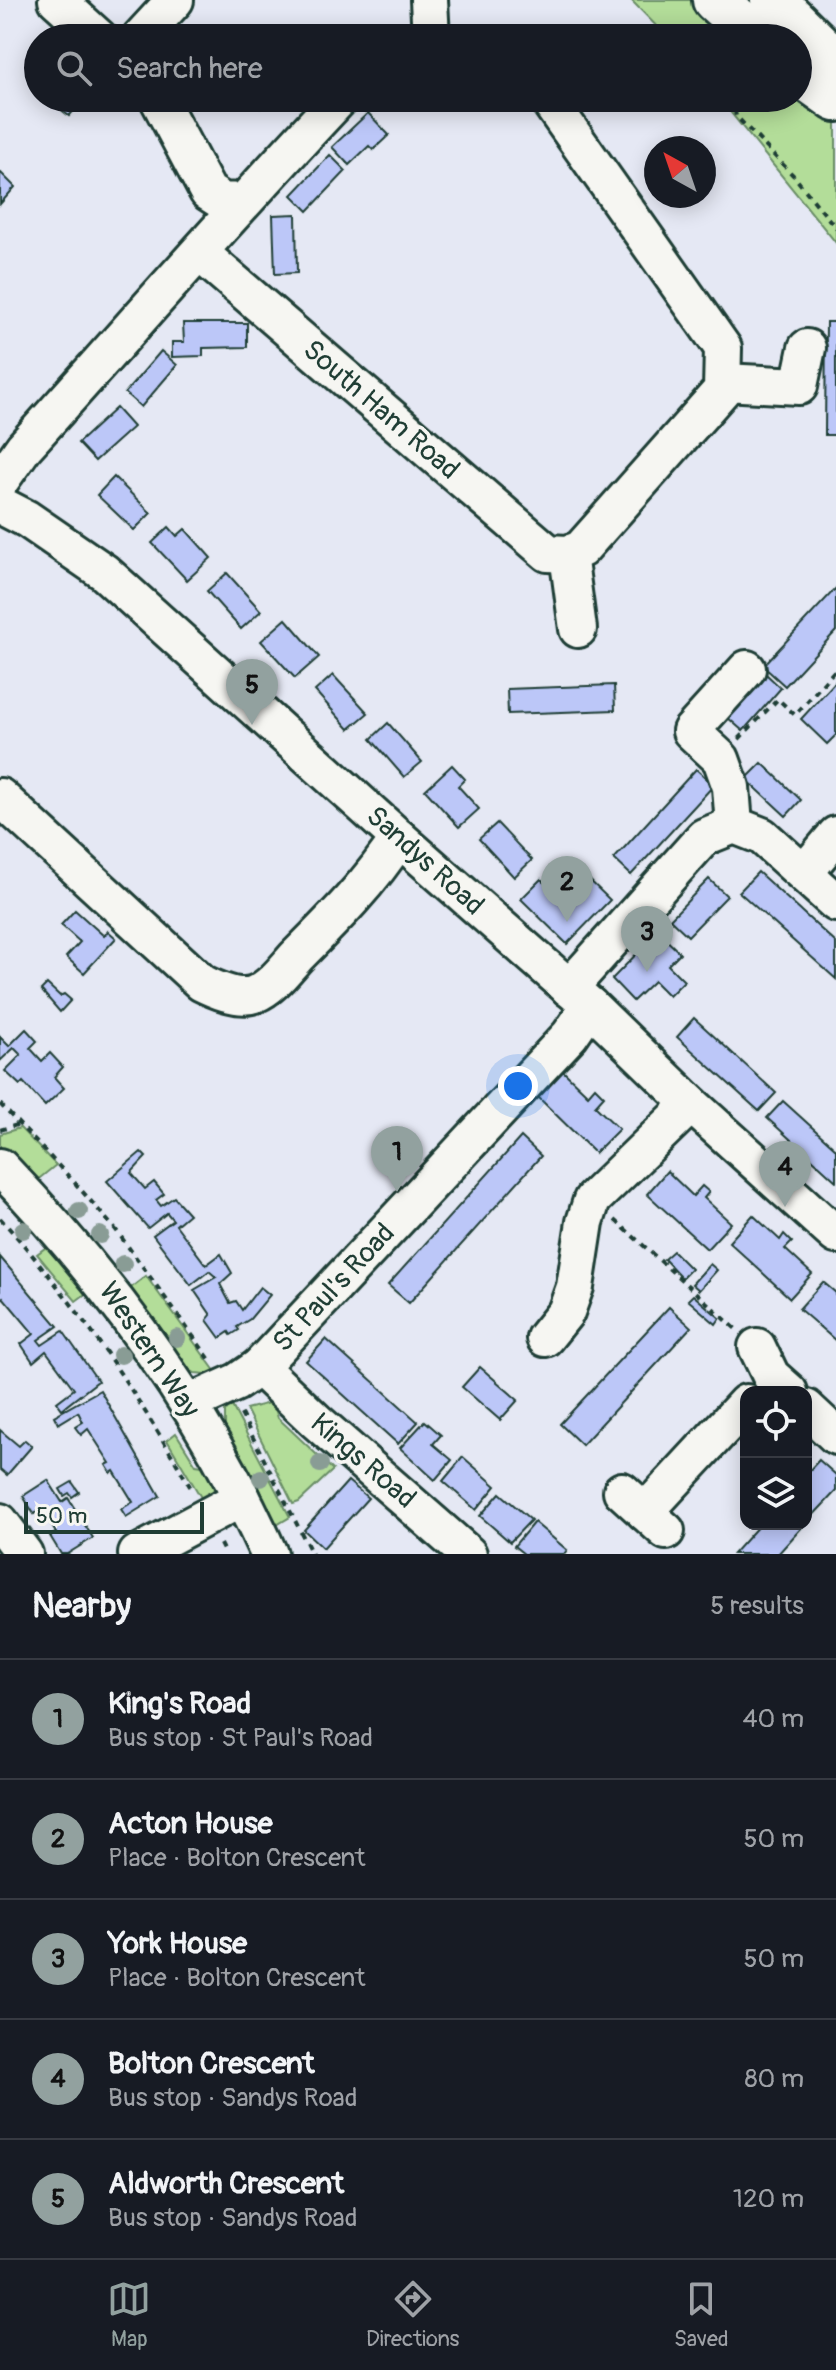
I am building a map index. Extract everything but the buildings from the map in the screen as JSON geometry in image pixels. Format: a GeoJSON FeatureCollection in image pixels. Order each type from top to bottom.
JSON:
{"type":"FeatureCollection","features":[{"type":"Feature","properties":{"kind":"main road"},"geometry":{"type":"LineString","coordinates":[[715,0],[742,24]]}},
{"type":"Feature","properties":{"kind":"main road"},"geometry":{"type":"LineString","coordinates":[[773,0],[797,24]]}},
{"type":"Feature","properties":{"kind":"main road"},"geometry":{"type":"LineString","coordinates":[[812,38],[836,62]]}},
{"type":"Feature","properties":{"kind":"main road"},"geometry":{"type":"LineString","coordinates":[[812,82],[836,99]]}},
{"type":"Feature","properties":{"kind":"street"},"geometry":{"type":"LineString","coordinates":[[57,0],[84,24]]}},
{"type":"Feature","properties":{"kind":"street"},"geometry":{"type":"LineString","coordinates":[[153,24],[175,0]]}},
{"type":"Feature","properties":{"kind":"street"},"geometry":{"type":"LineString","coordinates":[[429,0],[430,24]]}},
{"type":"Feature","properties":{"kind":"street","name":"South Ham Road"},"geometry":{"type":"LineString","coordinates":[[166,112],[208,192],[222,201],[241,202]]}},
{"type":"Feature","properties":{"kind":"street"},"geometry":{"type":"LineString","coordinates":[[0,481],[24,447],[241,202],[327,112]]}},
{"type":"Feature","properties":{"kind":"street"},"geometry":{"type":"LineString","coordinates":[[557,112],[723,348],[722,390],[581,549],[568,554],[578,629]]}},
{"type":"Feature","properties":{"kind":"street","name":"South Ham Road"},"geometry":{"type":"LineString","coordinates":[[179,137],[203,248],[548,553],[568,554]]}},
{"type":"Feature","properties":{"kind":"street"},"geometry":{"type":"LineString","coordinates":[[724,382],[799,386],[807,348]]}},
{"type":"Feature","properties":{"kind":"street","name":"Sandys Road"},"geometry":{"type":"LineString","coordinates":[[0,505],[27,519],[104,572],[580,997],[691,1104],[836,1235]]}},
{"type":"Feature","properties":{"kind":"street"},"geometry":{"type":"LineString","coordinates":[[747,669],[691,731],[721,759],[731,787],[734,825],[762,836],[836,903]]}},
{"type":"Feature","properties":{"kind":"street"},"geometry":{"type":"LineString","coordinates":[[0,797],[202,983],[217,991],[246,996],[265,988],[284,970],[384,862],[399,838]]}},
{"type":"Feature","properties":{"kind":"street","name":"St Paul's Road"},"geometry":{"type":"LineString","coordinates":[[188,1404],[244,1376],[570,1035],[580,997],[704,837],[734,825]]}},
{"type":"Feature","properties":{"kind":"street"},"geometry":{"type":"LineString","coordinates":[[804,873],[836,835]]}},
{"type":"Feature","properties":{"kind":"street"},"geometry":{"type":"LineString","coordinates":[[545,1338],[566,1312],[575,1287],[585,1222],[592,1200],[691,1104]]}},
{"type":"Feature","properties":{"kind":"street","name":"Western Way"},"geometry":{"type":"LineString","coordinates":[[0,1167],[86,1260],[124,1310],[188,1404],[242,1498],[269,1554]]}},
{"type":"Feature","properties":{"kind":"street","name":"Kings Road"},"geometry":{"type":"LineString","coordinates":[[244,1376],[316,1421],[468,1554]]}},
{"type":"Feature","properties":{"kind":"street"},"geometry":{"type":"LineString","coordinates":[[645,1511],[740,1409]]}},
{"type":"Feature","properties":{"kind":"street"},"geometry":{"type":"LineString","coordinates":[[812,1414],[836,1436]]}},
{"type":"Feature","properties":{"kind":"street"},"geometry":{"type":"LineString","coordinates":[[137,1554],[242,1498]]}},
{"type":"Feature","properties":{"kind":"street"},"geometry":{"type":"LineString","coordinates":[[0,1522],[24,1554]]}},
{"type":"Feature","properties":{"kind":"path"},"geometry":{"type":"LineString","coordinates":[[735,112],[836,228]]}},
{"type":"Feature","properties":{"kind":"path"},"geometry":{"type":"LineString","coordinates":[[721,759],[778,699],[795,715],[836,669]]}},
{"type":"Feature","properties":{"kind":"path"},"geometry":{"type":"LineString","coordinates":[[0,1104],[244,1376],[312,1554]]}},
{"type":"Feature","properties":{"kind":"path"},"geometry":{"type":"LineString","coordinates":[[0,1130],[20,1124]]}},
{"type":"Feature","properties":{"kind":"path"},"geometry":{"type":"LineString","coordinates":[[592,1200],[768,1377]]}},
{"type":"Feature","properties":{"kind":"path"},"geometry":{"type":"LineString","coordinates":[[0,1218],[54,1280],[107,1351],[157,1429],[208,1518]]}},
{"type":"Feature","properties":{"kind":"green space"},"geometry":{"type":"Polygon","coordinates":[[[631,0],[695,0],[722,24],[654,24],[631,0]]]}},
{"type":"Feature","properties":{"kind":"green space"},"geometry":{"type":"Polygon","coordinates":[[[812,105],[836,118],[836,243],[730,112],[812,112],[812,105]]]}},
{"type":"Feature","properties":{"kind":"green space"},"geometry":{"type":"Polygon","coordinates":[[[20,1128],[56,1165],[35,1182],[0,1147],[0,1134],[20,1128]]]}},
{"type":"Feature","properties":{"kind":"green space"},"geometry":{"type":"Polygon","coordinates":[[[53,1242],[88,1292],[76,1301],[37,1254],[53,1242]]]}},
{"type":"Feature","properties":{"kind":"green space"},"geometry":{"type":"Polygon","coordinates":[[[146,1276],[218,1375],[195,1373],[185,1367],[128,1290],[146,1276]]]}},
{"type":"Feature","properties":{"kind":"green space"},"geometry":{"type":"Polygon","coordinates":[[[273,1402],[278,1418],[333,1470],[293,1504],[246,1409],[273,1402]]]}},
{"type":"Feature","properties":{"kind":"green space"},"geometry":{"type":"Polygon","coordinates":[[[231,1404],[290,1517],[268,1530],[225,1430],[225,1412],[231,1404]]]}},
{"type":"Feature","properties":{"kind":"green space"},"geometry":{"type":"Polygon","coordinates":[[[176,1433],[196,1465],[209,1467],[214,1487],[206,1506],[167,1440],[176,1433]]]}},
{"type":"Feature","properties":{"kind":"place","name":"Aldworth Crescent"},"geometry":{"type":"Point","coordinates":[252,725]}},
{"type":"Feature","properties":{"kind":"place","name":"Acton House"},"geometry":{"type":"Point","coordinates":[567,922]}},
{"type":"Feature","properties":{"kind":"place","name":"York House"},"geometry":{"type":"Point","coordinates":[647,972]}},
{"type":"Feature","properties":{"kind":"place","name":"King's Road"},"geometry":{"type":"Point","coordinates":[397,1192]}},
{"type":"Feature","properties":{"kind":"place","name":"Bolton Crescent"},"geometry":{"type":"Point","coordinates":[785,1207]}}]}
